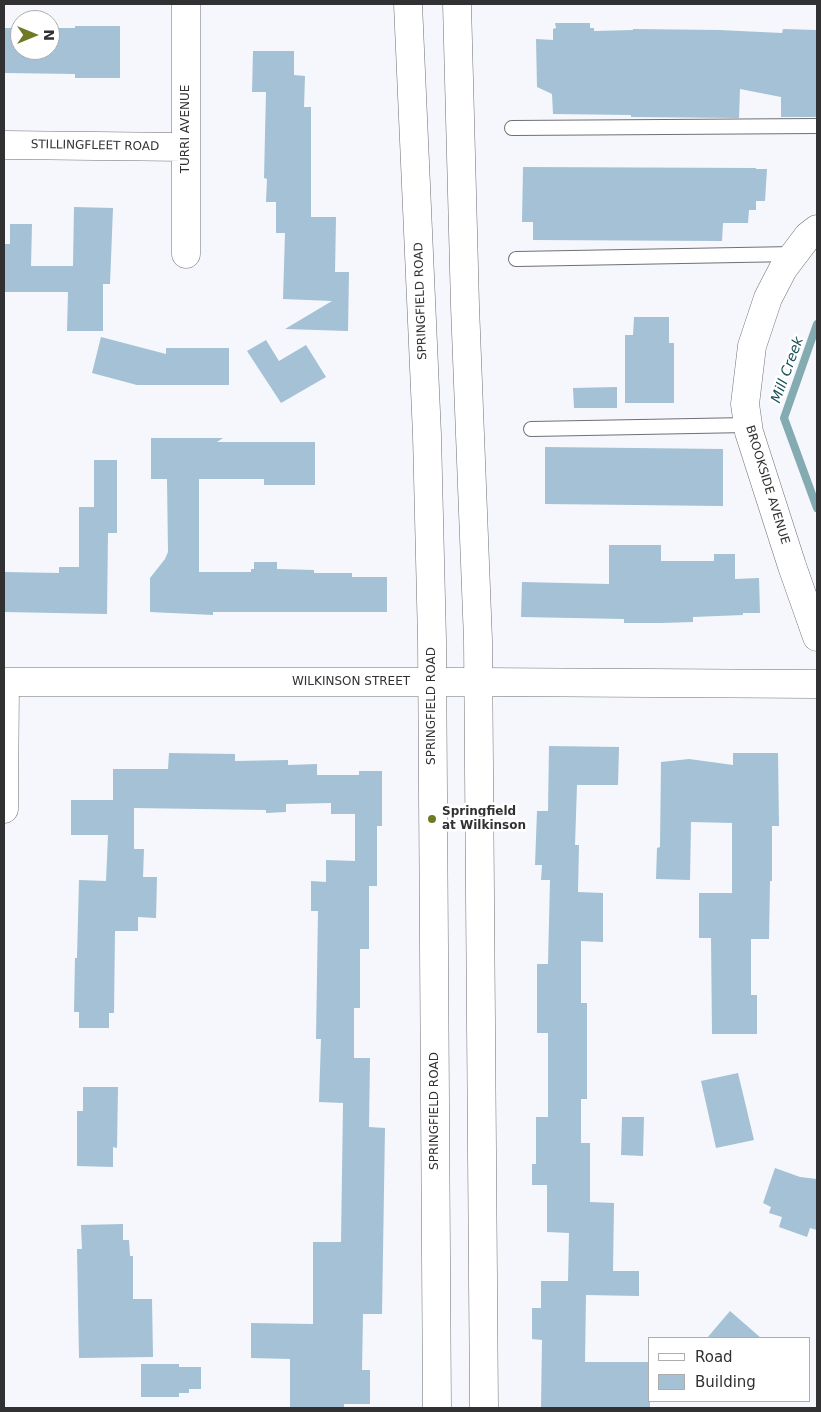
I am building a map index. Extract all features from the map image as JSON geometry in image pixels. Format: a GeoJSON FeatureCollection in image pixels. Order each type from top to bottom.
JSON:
{"type":"FeatureCollection","features":[{"type":"Feature","properties":{"kind":"main road","name":"TURRI AVENUE"},"geometry":{"type":"LineString","coordinates":[[186,4],[186,254]]}},
{"type":"Feature","properties":{"kind":"main road","name":"SPRINGFIELD ROAD"},"geometry":{"type":"LineString","coordinates":[[408,4],[427,435],[432,682],[437,1408]]}},
{"type":"Feature","properties":{"kind":"main road"},"geometry":{"type":"LineString","coordinates":[[457,4],[465,306],[478,640],[484,1408]]}},
{"type":"Feature","properties":{"kind":"main road","name":"STILLINGFLEET ROAD"},"geometry":{"type":"LineString","coordinates":[[4,145],[186,147]]}},
{"type":"Feature","properties":{"kind":"main road","name":"BROOKSIDE AVENUE"},"geometry":{"type":"LineString","coordinates":[[817,229],[808,236],[783,269],[768,298],[752,346],[745,404],[749,432],[817,637]]}},
{"type":"Feature","properties":{"kind":"main road","name":"WILKINSON STREET"},"geometry":{"type":"LineString","coordinates":[[5,682],[817,684]]}},
{"type":"Feature","properties":{"kind":"main road"},"geometry":{"type":"LineString","coordinates":[[4,809],[5,682]]}},
{"type":"Feature","properties":{"kind":"lane"},"geometry":{"type":"LineString","coordinates":[[512,128],[817,126]]}},
{"type":"Feature","properties":{"kind":"lane"},"geometry":{"type":"LineString","coordinates":[[516,259],[794,254]]}},
{"type":"Feature","properties":{"kind":"lane"},"geometry":{"type":"LineString","coordinates":[[531,430],[748,425]]}},
{"type":"Feature","properties":{"kind":"building"},"geometry":{"type":"Polygon","coordinates":[[[555,23],[590,23],[590,28],[594,28],[594,31],[633,29],[782,33],[783,29],[817,30],[817,117],[781,117],[781,97],[740,89],[739,118],[553,114],[552,94],[537,87],[536,39],[553,40],[553,29],[556,28],[555,23]]]}},
{"type":"Feature","properties":{"kind":"building"},"geometry":{"type":"Polygon","coordinates":[[[75,26],[120,26],[120,78],[75,78],[75,74],[4,73],[4,28],[10,28],[10,60],[60,60],[60,28],[75,28],[75,26]]]}},
{"type":"Feature","properties":{"kind":"building"},"geometry":{"type":"Polygon","coordinates":[[[253,51],[294,51],[294,75],[305,76],[304,107],[311,107],[311,217],[336,217],[335,272],[349,272],[348,331],[285,329],[332,301],[283,299],[285,233],[276,233],[276,202],[266,202],[267,179],[264,178],[266,92],[252,92],[253,51]]]}},
{"type":"Feature","properties":{"kind":"building"},"geometry":{"type":"Polygon","coordinates":[[[523,167],[767,169],[765,201],[756,201],[756,210],[749,210],[748,223],[723,223],[722,241],[533,240],[533,222],[522,222],[523,167]]]}},
{"type":"Feature","properties":{"kind":"building"},"geometry":{"type":"Polygon","coordinates":[[[74,207],[113,208],[110,284],[103,284],[103,331],[67,331],[68,292],[4,292],[4,244],[10,244],[10,224],[32,224],[31,266],[73,266],[74,207]]]}},
{"type":"Feature","properties":{"kind":"building"},"geometry":{"type":"Polygon","coordinates":[[[634,317],[669,317],[669,343],[674,343],[674,403],[625,403],[625,335],[633,335],[634,317]]]}},
{"type":"Feature","properties":{"kind":"building"},"geometry":{"type":"Polygon","coordinates":[[[101,337],[166,354],[166,348],[229,348],[229,385],[137,385],[92,373],[101,337]]]}},
{"type":"Feature","properties":{"kind":"building"},"geometry":{"type":"Polygon","coordinates":[[[266,340],[279,361],[306,345],[326,377],[281,403],[247,351],[266,340]]]}},
{"type":"Feature","properties":{"kind":"building"},"geometry":{"type":"Polygon","coordinates":[[[617,387],[617,408],[574,408],[573,388],[617,387]]]}},
{"type":"Feature","properties":{"kind":"building"},"geometry":{"type":"Polygon","coordinates":[[[151,438],[223,438],[217,442],[315,442],[315,485],[264,485],[264,479],[199,479],[199,572],[251,572],[251,569],[254,569],[254,562],[277,562],[277,569],[314,570],[314,573],[352,573],[352,577],[387,577],[387,612],[213,612],[213,615],[150,612],[150,578],[165,559],[168,552],[167,479],[151,479],[151,438]]]}},
{"type":"Feature","properties":{"kind":"building"},"geometry":{"type":"Polygon","coordinates":[[[545,447],[723,449],[723,506],[545,504],[545,447]]]}},
{"type":"Feature","properties":{"kind":"building"},"geometry":{"type":"Polygon","coordinates":[[[94,460],[117,460],[117,533],[108,533],[107,614],[4,612],[4,572],[59,573],[59,567],[79,567],[79,507],[94,507],[94,460]]]}},
{"type":"Feature","properties":{"kind":"building"},"geometry":{"type":"Polygon","coordinates":[[[609,545],[661,545],[661,561],[714,561],[714,554],[735,554],[735,579],[759,578],[760,613],[693,617],[693,622],[661,623],[624,623],[624,619],[521,617],[522,582],[609,584],[609,545]]]}},
{"type":"Feature","properties":{"kind":"building"},"geometry":{"type":"Polygon","coordinates":[[[549,746],[619,747],[618,785],[577,785],[575,845],[579,845],[578,892],[603,893],[603,942],[581,941],[581,1003],[587,1003],[587,1099],[581,1099],[581,1143],[590,1143],[590,1202],[614,1203],[613,1271],[639,1271],[639,1296],[586,1295],[585,1362],[648,1362],[648,1402],[650,1402],[650,1408],[541,1408],[542,1340],[532,1339],[532,1308],[541,1308],[541,1281],[568,1281],[569,1233],[547,1232],[547,1185],[532,1185],[532,1164],[536,1164],[536,1117],[548,1117],[548,1033],[537,1033],[537,964],[548,964],[550,880],[541,880],[542,865],[535,865],[537,811],[548,811],[549,746]]]}},
{"type":"Feature","properties":{"kind":"building"},"geometry":{"type":"Polygon","coordinates":[[[169,753],[235,754],[235,761],[288,760],[288,765],[317,764],[317,775],[359,775],[359,771],[382,771],[382,826],[377,826],[377,886],[369,886],[369,949],[360,949],[360,1008],[354,1008],[354,1058],[370,1058],[369,1127],[385,1128],[382,1314],[363,1314],[362,1370],[370,1370],[370,1404],[344,1404],[344,1408],[290,1408],[290,1359],[251,1358],[251,1323],[313,1324],[313,1242],[341,1242],[343,1103],[319,1102],[321,1039],[316,1039],[318,911],[311,911],[311,881],[326,882],[326,860],[355,861],[355,814],[331,814],[331,803],[286,804],[286,812],[266,813],[266,810],[134,808],[134,849],[144,849],[143,877],[157,877],[156,918],[138,917],[138,931],[115,931],[114,1013],[109,1013],[109,1028],[79,1028],[79,1012],[74,1012],[79,880],[106,881],[108,835],[71,835],[71,800],[113,800],[113,769],[168,769],[169,753]]]}},
{"type":"Feature","properties":{"kind":"building"},"geometry":{"type":"Polygon","coordinates":[[[733,753],[778,753],[779,826],[772,826],[769,939],[751,939],[751,995],[757,995],[757,1034],[712,1034],[711,938],[699,938],[699,893],[732,893],[732,823],[691,822],[690,880],[656,879],[657,848],[660,847],[661,762],[689,759],[733,765],[733,753]]]}},
{"type":"Feature","properties":{"kind":"building"},"geometry":{"type":"Polygon","coordinates":[[[738,1073],[754,1140],[716,1148],[701,1081],[738,1073]]]}},
{"type":"Feature","properties":{"kind":"building"},"geometry":{"type":"Polygon","coordinates":[[[83,1087],[118,1087],[117,1148],[113,1147],[113,1167],[77,1166],[77,1111],[83,1111],[83,1087]]]}},
{"type":"Feature","properties":{"kind":"building"},"geometry":{"type":"Polygon","coordinates":[[[622,1117],[644,1117],[643,1156],[621,1155],[622,1117]]]}},
{"type":"Feature","properties":{"kind":"building"},"geometry":{"type":"Polygon","coordinates":[[[775,1168],[800,1177],[817,1179],[817,1230],[810,1228],[807,1237],[779,1227],[782,1217],[769,1213],[771,1207],[763,1203],[775,1168]]]}},
{"type":"Feature","properties":{"kind":"building"},"geometry":{"type":"Polygon","coordinates":[[[123,1224],[123,1240],[129,1240],[130,1256],[133,1256],[133,1299],[152,1299],[153,1357],[79,1358],[77,1249],[82,1249],[81,1225],[123,1224]]]}},
{"type":"Feature","properties":{"kind":"building"},"geometry":{"type":"Polygon","coordinates":[[[730,1311],[760,1337],[708,1337],[730,1311]]]}},
{"type":"Feature","properties":{"kind":"building"},"geometry":{"type":"Polygon","coordinates":[[[141,1364],[179,1364],[179,1367],[201,1367],[201,1389],[189,1389],[189,1393],[179,1393],[179,1397],[141,1397],[141,1364]]]}},
{"type":"Feature","properties":{"kind":"waterway","name":"Mill Creek"},"geometry":{"type":"LineString","coordinates":[[817,324],[784,418],[817,508]]}},
{"type":"Feature","properties":{"kind":"place","name":"Springfield at Wilkinson"},"geometry":{"type":"Point","coordinates":[432,819]}}]}
